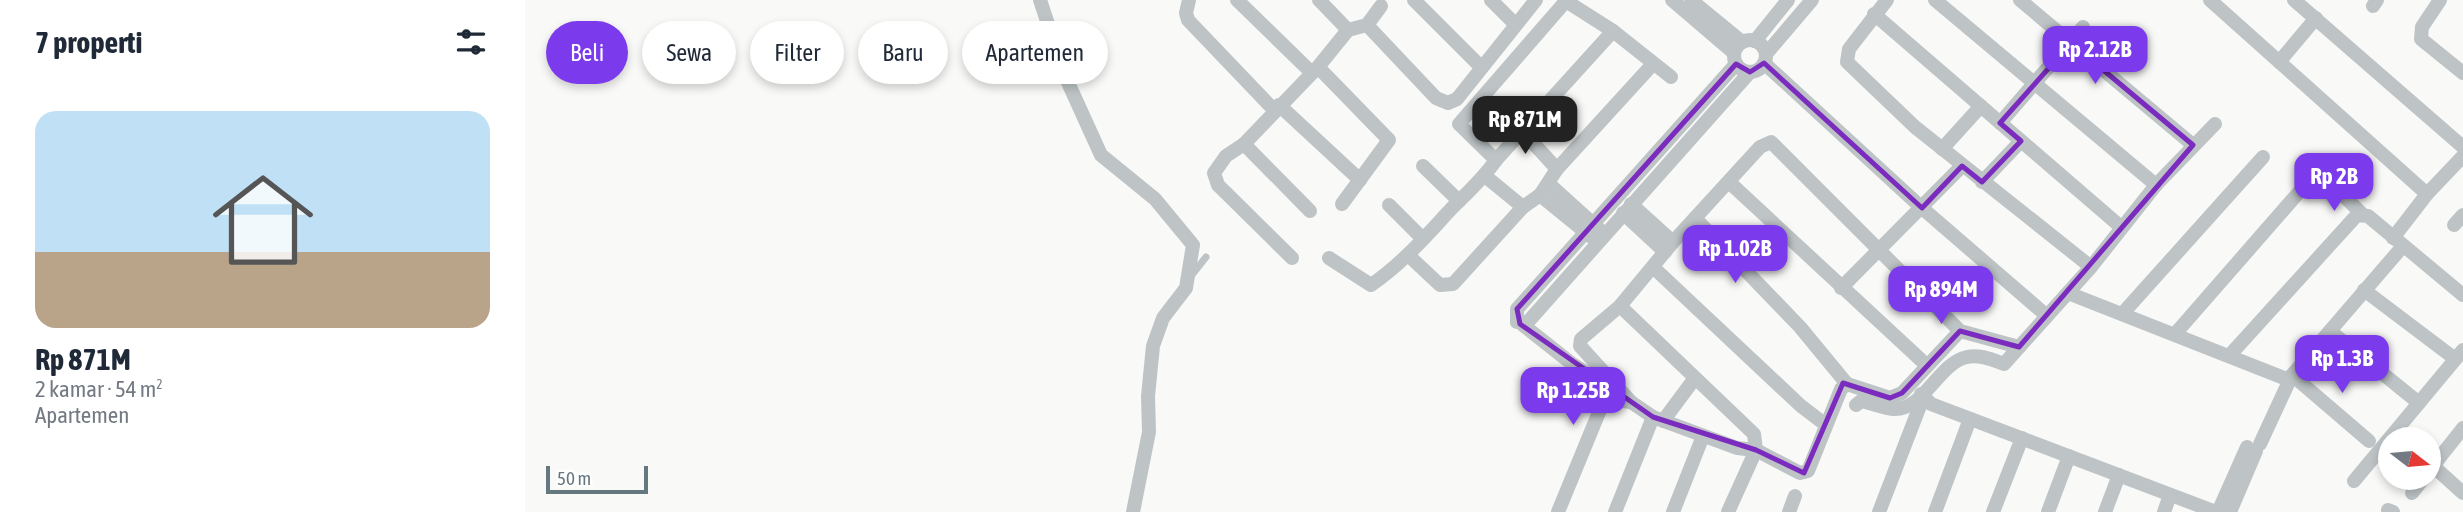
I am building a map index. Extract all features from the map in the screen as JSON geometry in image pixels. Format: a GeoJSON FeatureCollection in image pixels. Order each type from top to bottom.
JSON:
{"type":"FeatureCollection","features":[{"type":"Feature","properties":{"kind":"street"},"geometry":{"type":"LineString","coordinates":[[1040,0],[1066,78],[1101,155],[1155,199],[1193,245],[1190,276],[1183,294],[1163,317],[1153,346],[1148,396],[1149,432],[1133,512]]}},
{"type":"Feature","properties":{"kind":"street"},"geometry":{"type":"LineString","coordinates":[[1189,0],[1186,13],[1188,20],[1277,108],[1360,180]]}},
{"type":"Feature","properties":{"kind":"street"},"geometry":{"type":"LineString","coordinates":[[1237,0],[1389,140],[1342,204]]}},
{"type":"Feature","properties":{"kind":"street"},"geometry":{"type":"LineString","coordinates":[[1319,0],[1348,30]]}},
{"type":"Feature","properties":{"kind":"street"},"geometry":{"type":"LineString","coordinates":[[1414,0],[1481,68]]}},
{"type":"Feature","properties":{"kind":"street"},"geometry":{"type":"LineString","coordinates":[[1491,0],[1515,24]]}},
{"type":"Feature","properties":{"kind":"street"},"geometry":{"type":"LineString","coordinates":[[1367,25],[1445,104],[1457,99],[1536,0]]}},
{"type":"Feature","properties":{"kind":"street"},"geometry":{"type":"LineString","coordinates":[[1672,0],[1742,50],[1765,58],[1921,208],[2047,316]]}},
{"type":"Feature","properties":{"kind":"street"},"geometry":{"type":"LineString","coordinates":[[1691,0],[1742,50],[1750,72]]}},
{"type":"Feature","properties":{"kind":"street"},"geometry":{"type":"LineString","coordinates":[[1787,0],[1742,50],[1523,325],[1571,363],[1658,419],[1737,448],[1756,450],[1804,473],[1808,471],[1841,389],[1847,384]]}},
{"type":"Feature","properties":{"kind":"street"},"geometry":{"type":"LineString","coordinates":[[1596,233],[1627,208],[1765,58],[1812,0]]}},
{"type":"Feature","properties":{"kind":"street"},"geometry":{"type":"LineString","coordinates":[[1887,0],[1849,49],[1847,62],[1962,166],[2091,267]]}},
{"type":"Feature","properties":{"kind":"street"},"geometry":{"type":"LineString","coordinates":[[1935,0],[2156,185]]}},
{"type":"Feature","properties":{"kind":"street"},"geometry":{"type":"LineString","coordinates":[[2020,0],[2193,145]]}},
{"type":"Feature","properties":{"kind":"street"},"geometry":{"type":"LineString","coordinates":[[2210,0],[2427,194]]}},
{"type":"Feature","properties":{"kind":"street"},"geometry":{"type":"LineString","coordinates":[[2294,0],[2463,147]]}},
{"type":"Feature","properties":{"kind":"street"},"geometry":{"type":"LineString","coordinates":[[2440,0],[2422,27],[2421,38],[2462,69]]}},
{"type":"Feature","properties":{"kind":"street"},"geometry":{"type":"LineString","coordinates":[[1496,160],[1459,124],[1566,1],[1613,31],[1671,78]]}},
{"type":"Feature","properties":{"kind":"street"},"geometry":{"type":"LineString","coordinates":[[1291,258],[1215,180],[1220,164],[1244,144],[1315,70],[1348,30],[1367,25],[1381,6]]}},
{"type":"Feature","properties":{"kind":"street"},"geometry":{"type":"LineString","coordinates":[[1874,14],[2121,227]]}},
{"type":"Feature","properties":{"kind":"street"},"geometry":{"type":"LineString","coordinates":[[2279,62],[2316,19]]}},
{"type":"Feature","properties":{"kind":"street"},"geometry":{"type":"LineString","coordinates":[[2000,122],[2036,84],[2083,27]]}},
{"type":"Feature","properties":{"kind":"street"},"geometry":{"type":"LineString","coordinates":[[1329,258],[1371,285],[1409,256],[1485,176],[1496,160],[1613,31]]}},
{"type":"Feature","properties":{"kind":"street"},"geometry":{"type":"LineString","coordinates":[[1409,256],[1440,285],[1450,286],[1523,207],[1545,190],[1557,169],[1652,65]]}},
{"type":"Feature","properties":{"kind":"street"},"geometry":{"type":"LineString","coordinates":[[1942,149],[1981,106]]}},
{"type":"Feature","properties":{"kind":"street"},"geometry":{"type":"LineString","coordinates":[[1856,405],[1861,401],[1895,410],[1922,396],[1953,363],[1967,356],[1979,356],[2004,364],[2091,267],[2156,185],[2215,124]]}},
{"type":"Feature","properties":{"kind":"street"},"geometry":{"type":"LineString","coordinates":[[1523,132],[1557,169]]}},
{"type":"Feature","properties":{"kind":"street"},"geometry":{"type":"LineString","coordinates":[[1982,182],[2021,141]]}},
{"type":"Feature","properties":{"kind":"street"},"geometry":{"type":"LineString","coordinates":[[1631,402],[1580,346],[1581,339],[1620,306],[1669,247],[1760,147],[1771,142],[1960,331],[2019,347]]}},
{"type":"Feature","properties":{"kind":"street"},"geometry":{"type":"LineString","coordinates":[[1244,144],[1310,211]]}},
{"type":"Feature","properties":{"kind":"street"},"geometry":{"type":"LineString","coordinates":[[1922,396],[1931,404],[2217,512],[2290,377],[2364,290],[2427,194],[2463,156]]}},
{"type":"Feature","properties":{"kind":"street"},"geometry":{"type":"LineString","coordinates":[[2123,313],[2263,158]]}},
{"type":"Feature","properties":{"kind":"street"},"geometry":{"type":"LineString","coordinates":[[1423,166],[1459,201]]}},
{"type":"Feature","properties":{"kind":"street"},"geometry":{"type":"LineString","coordinates":[[1841,288],[1962,166]]}},
{"type":"Feature","properties":{"kind":"street"},"geometry":{"type":"LineString","coordinates":[[1485,176],[1523,207]]}},
{"type":"Feature","properties":{"kind":"street"},"geometry":{"type":"LineString","coordinates":[[1729,182],[1921,360]]}},
{"type":"Feature","properties":{"kind":"street"},"geometry":{"type":"LineString","coordinates":[[2334,186],[2362,214],[2463,295]]}},
{"type":"Feature","properties":{"kind":"street"},"geometry":{"type":"LineString","coordinates":[[1545,190],[1596,233]]}},
{"type":"Feature","properties":{"kind":"street"},"geometry":{"type":"LineString","coordinates":[[2175,334],[2300,191]]}},
{"type":"Feature","properties":{"kind":"street"},"geometry":{"type":"LineString","coordinates":[[1389,205],[1423,239]]}},
{"type":"Feature","properties":{"kind":"street"},"geometry":{"type":"LineString","coordinates":[[1627,208],[1669,247]]}},
{"type":"Feature","properties":{"kind":"street"},"geometry":{"type":"LineString","coordinates":[[2229,356],[2352,219],[2362,214]]}},
{"type":"Feature","properties":{"kind":"street"},"geometry":{"type":"LineString","coordinates":[[1695,218],[1800,327],[1847,384],[1890,398],[1902,393],[1960,331]]}},
{"type":"Feature","properties":{"kind":"street"},"geometry":{"type":"LineString","coordinates":[[1654,268],[1801,406],[1826,425]]}},
{"type":"Feature","properties":{"kind":"street"},"geometry":{"type":"LineString","coordinates":[[2354,481],[2457,353],[2364,290]]}},
{"type":"Feature","properties":{"kind":"street"},"geometry":{"type":"LineString","coordinates":[[2068,293],[2290,377],[2369,442]]}},
{"type":"Feature","properties":{"kind":"street"},"geometry":{"type":"LineString","coordinates":[[1620,306],[1754,434],[1756,450],[1728,512]]}},
{"type":"Feature","properties":{"kind":"street"},"geometry":{"type":"LineString","coordinates":[[2330,331],[2419,403]]}},
{"type":"Feature","properties":{"kind":"street"},"geometry":{"type":"LineString","coordinates":[[1615,512],[1658,419],[1695,378]]}},
{"type":"Feature","properties":{"kind":"street"},"geometry":{"type":"LineString","coordinates":[[1878,512],[1922,396]]}},
{"type":"Feature","properties":{"kind":"street"},"geometry":{"type":"LineString","coordinates":[[1558,512],[1601,405],[1612,400],[1631,402]]}},
{"type":"Feature","properties":{"kind":"street"},"geometry":{"type":"LineString","coordinates":[[1934,512],[1970,419]]}},
{"type":"Feature","properties":{"kind":"street"},"geometry":{"type":"LineString","coordinates":[[2441,456],[2463,428]]}},
{"type":"Feature","properties":{"kind":"street"},"geometry":{"type":"LineString","coordinates":[[1674,512],[1703,436]]}},
{"type":"Feature","properties":{"kind":"street"},"geometry":{"type":"LineString","coordinates":[[1993,512],[2022,438]]}},
{"type":"Feature","properties":{"kind":"street"},"geometry":{"type":"LineString","coordinates":[[2230,512],[2254,447]]}},
{"type":"Feature","properties":{"kind":"street"},"geometry":{"type":"LineString","coordinates":[[2049,512],[2069,456]]}},
{"type":"Feature","properties":{"kind":"street"},"geometry":{"type":"LineString","coordinates":[[2105,512],[2119,475]]}},
{"type":"Feature","properties":{"kind":"street"},"geometry":{"type":"LineString","coordinates":[[2441,480],[2463,493]]}},
{"type":"Feature","properties":{"kind":"street"},"geometry":{"type":"LineString","coordinates":[[2164,512],[2170,495]]}},
{"type":"Feature","properties":{"kind":"street"},"geometry":{"type":"LineString","coordinates":[[1789,512],[1795,496]]}},
{"type":"Feature","properties":{"kind":"lane"},"geometry":{"type":"LineString","coordinates":[[1190,276],[1206,257]]}},
{"type":"Feature","properties":{"kind":"highlighted area"},"geometry":{"type":"Polygon","coordinates":[[[2071,43],[2193,145],[2019,347],[1960,331],[1902,393],[1890,398],[1843,383],[1804,473],[1756,450],[1653,417],[1520,324],[1517,309],[1736,64],[1750,72],[1764,63],[1922,208],[1962,166],[1982,182],[2021,141],[2000,123],[2071,43]]]}}]}
